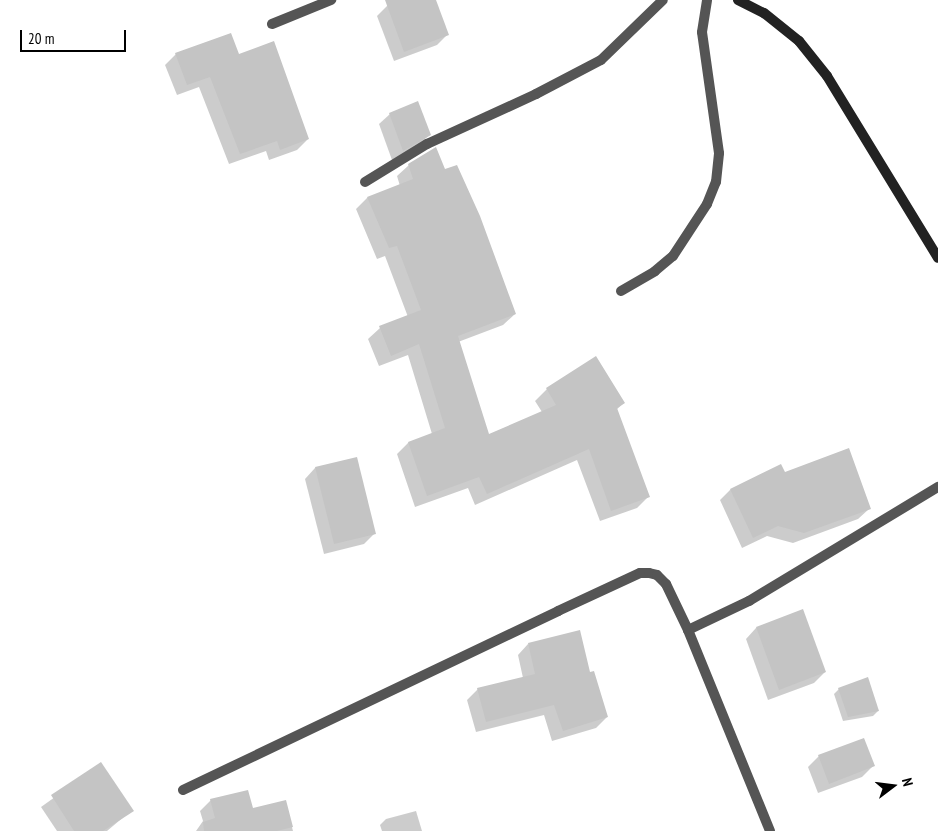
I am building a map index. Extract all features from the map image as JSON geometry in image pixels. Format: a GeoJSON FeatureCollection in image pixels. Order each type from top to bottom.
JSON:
{"type":"FeatureCollection","features":[{"type":"Feature","properties":{"kind":"street"},"geometry":{"type":"LineString","coordinates":[[272,24],[331,0]]}},
{"type":"Feature","properties":{"kind":"street"},"geometry":{"type":"LineString","coordinates":[[365,182],[427,144],[536,94],[601,60],[662,0]]}},
{"type":"Feature","properties":{"kind":"street"},"geometry":{"type":"LineString","coordinates":[[621,291],[656,271],[673,256],[707,204],[716,182],[719,153],[702,32],[707,0]]}},
{"type":"Feature","properties":{"kind":"street"},"geometry":{"type":"LineString","coordinates":[[738,0],[764,13],[799,41],[827,76],[938,258]]}},
{"type":"Feature","properties":{"kind":"street"},"geometry":{"type":"LineString","coordinates":[[688,630],[750,601],[938,487]]}},
{"type":"Feature","properties":{"kind":"street"},"geometry":{"type":"LineString","coordinates":[[184,790],[640,573],[657,575],[666,584],[688,630],[770,831]]}},
{"type":"Feature","properties":{"kind":"building"},"geometry":{"type":"Polygon","coordinates":[[[385,0],[436,0],[449,35],[404,52],[385,0]]]}},
{"type":"Feature","properties":{"kind":"building"},"geometry":{"type":"Polygon","coordinates":[[[231,33],[239,54],[274,41],[309,139],[280,150],[277,141],[240,154],[210,77],[187,85],[175,53],[231,33]]]}},
{"type":"Feature","properties":{"kind":"building"},"geometry":{"type":"Polygon","coordinates":[[[418,101],[431,135],[403,151],[389,113],[418,101]]]}},
{"type":"Feature","properties":{"kind":"building"},"geometry":{"type":"Polygon","coordinates":[[[436,147],[445,169],[457,165],[480,216],[516,314],[458,336],[489,434],[556,405],[546,388],[596,356],[625,403],[617,408],[650,497],[611,511],[589,449],[487,494],[479,477],[427,496],[408,442],[445,428],[419,344],[391,356],[379,326],[421,310],[397,246],[389,248],[367,197],[413,179],[408,164],[436,147]]]}},
{"type":"Feature","properties":{"kind":"building"},"geometry":{"type":"Polygon","coordinates":[[[849,448],[871,509],[804,533],[778,526],[753,538],[730,489],[781,464],[785,472],[849,448]]]}},
{"type":"Feature","properties":{"kind":"building"},"geometry":{"type":"Polygon","coordinates":[[[357,457],[376,534],[334,544],[315,467],[357,457]]]}},
{"type":"Feature","properties":{"kind":"building"},"geometry":{"type":"Polygon","coordinates":[[[803,609],[826,672],[779,690],[756,627],[803,609]]]}},
{"type":"Feature","properties":{"kind":"building"},"geometry":{"type":"Polygon","coordinates":[[[580,630],[590,672],[594,671],[608,717],[563,731],[554,705],[486,722],[477,688],[535,674],[528,643],[580,630]]]}},
{"type":"Feature","properties":{"kind":"building"},"geometry":{"type":"Polygon","coordinates":[[[868,677],[879,711],[848,717],[838,688],[868,677]]]}},
{"type":"Feature","properties":{"kind":"building"},"geometry":{"type":"Polygon","coordinates":[[[864,738],[875,766],[829,784],[818,755],[864,738]]]}},
{"type":"Feature","properties":{"kind":"building"},"geometry":{"type":"Polygon","coordinates":[[[101,762],[134,811],[103,831],[74,831],[51,795],[101,762]]]}},
{"type":"Feature","properties":{"kind":"building"},"geometry":{"type":"Polygon","coordinates":[[[248,790],[253,808],[286,800],[293,827],[277,831],[204,831],[203,822],[215,818],[210,799],[248,790]]]}}]}
